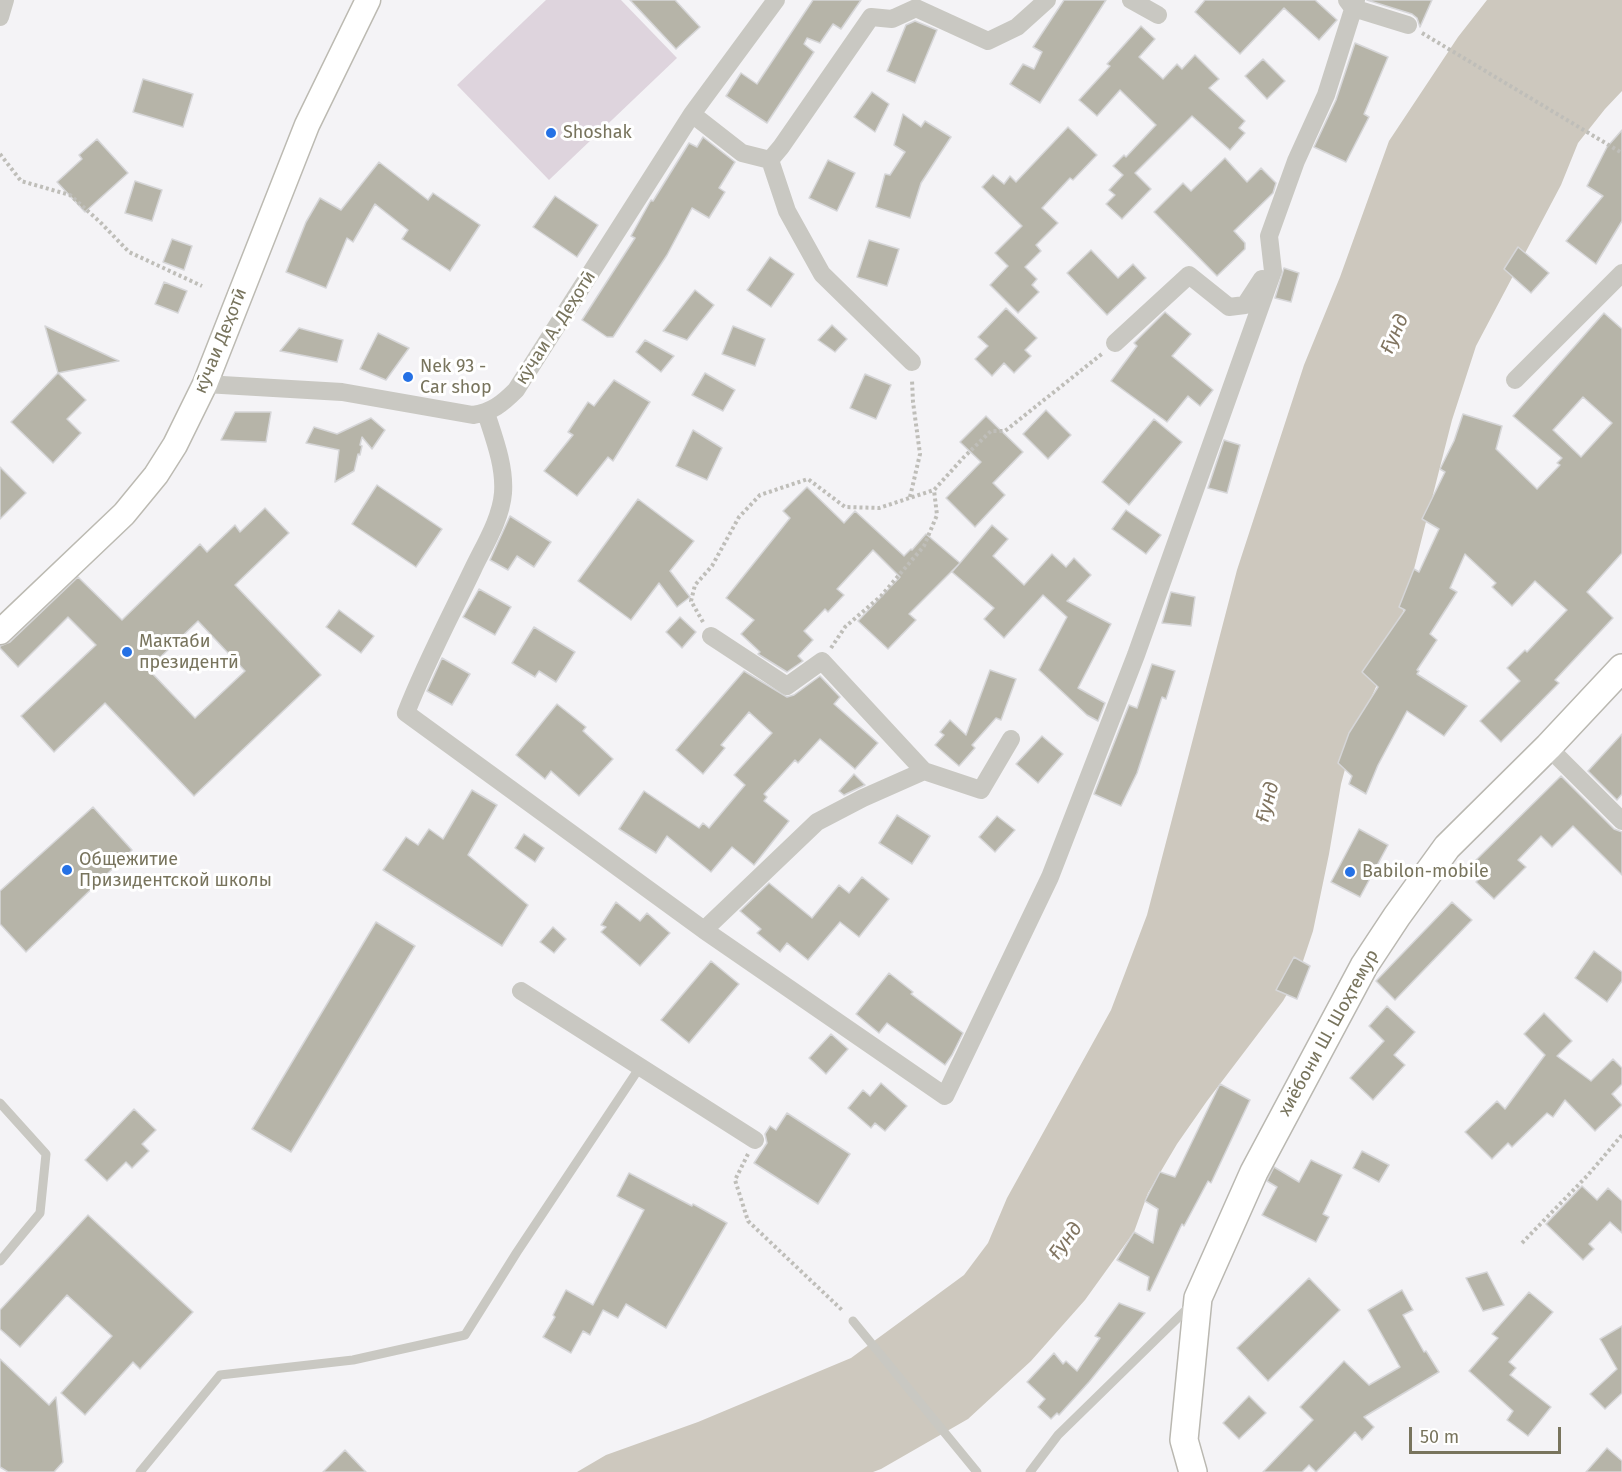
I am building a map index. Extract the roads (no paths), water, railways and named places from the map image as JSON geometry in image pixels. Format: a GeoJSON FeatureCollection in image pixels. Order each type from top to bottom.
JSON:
{"type":"FeatureCollection","features":[{"type":"Feature","properties":{"kind":"main road","name":"кӯчаи Деҳотӣ"},"geometry":{"type":"LineString","coordinates":[[0,632],[124,514],[156,476],[175,445],[205,384],[307,125],[368,0]]}},
{"type":"Feature","properties":{"kind":"main road","name":"хиёбони Ш. Шоҳтемур"},"geometry":{"type":"LineString","coordinates":[[1193,1472],[1184,1440],[1198,1298],[1254,1172],[1364,966],[1447,847],[1548,747],[1622,668]]}},
{"type":"Feature","properties":{"kind":"street"},"geometry":{"type":"LineString","coordinates":[[0,17],[6,0]]}},
{"type":"Feature","properties":{"kind":"street","name":"кӯчаи А. Деҳотӣ"},"geometry":{"type":"LineString","coordinates":[[486,413],[499,407],[516,390],[692,114],[776,0]]}},
{"type":"Feature","properties":{"kind":"street"},"geometry":{"type":"LineString","coordinates":[[770,160],[872,17],[892,19],[916,8],[988,41],[1017,27],[1047,0]]}},
{"type":"Feature","properties":{"kind":"street"},"geometry":{"type":"LineString","coordinates":[[1131,0],[1158,15]]}},
{"type":"Feature","properties":{"kind":"street"},"geometry":{"type":"LineString","coordinates":[[205,384],[342,392],[472,416],[486,413],[503,473],[503,495],[487,540],[417,684],[406,713],[704,930],[945,1096],[1050,877],[1136,655],[1273,271],[1269,236],[1296,160],[1326,95],[1352,3],[1408,25]]}},
{"type":"Feature","properties":{"kind":"street"},"geometry":{"type":"LineString","coordinates":[[692,114],[742,153],[770,160]]}},
{"type":"Feature","properties":{"kind":"street"},"geometry":{"type":"LineString","coordinates":[[770,160],[787,211],[822,274],[912,362]]}},
{"type":"Feature","properties":{"kind":"street"},"geometry":{"type":"LineString","coordinates":[[1115,343],[1189,274],[1228,307],[1245,305],[1263,276],[1273,271]]}},
{"type":"Feature","properties":{"kind":"street"},"geometry":{"type":"LineString","coordinates":[[1515,380],[1622,273]]}},
{"type":"Feature","properties":{"kind":"street"},"geometry":{"type":"LineString","coordinates":[[711,636],[787,687],[822,661],[924,771],[981,790],[1011,739]]}},
{"type":"Feature","properties":{"kind":"street"},"geometry":{"type":"LineString","coordinates":[[1548,747],[1622,821]]}},
{"type":"Feature","properties":{"kind":"street"},"geometry":{"type":"LineString","coordinates":[[704,930],[817,822],[863,798],[924,771]]}},
{"type":"Feature","properties":{"kind":"street"},"geometry":{"type":"LineString","coordinates":[[521,991],[754,1140]]}},
{"type":"Feature","properties":{"kind":"lane"},"geometry":{"type":"LineString","coordinates":[[140,1472],[220,1375],[353,1360],[465,1335],[517,1252],[640,1067]]}},
{"type":"Feature","properties":{"kind":"lane"},"geometry":{"type":"LineString","coordinates":[[0,1103],[46,1154],[40,1213],[0,1261]]}},
{"type":"Feature","properties":{"kind":"lane"},"geometry":{"type":"LineString","coordinates":[[1030,1472],[1058,1435],[1198,1298]]}},
{"type":"Feature","properties":{"kind":"lane"},"geometry":{"type":"LineString","coordinates":[[853,1321],[977,1472]]}},
{"type":"Feature","properties":{"kind":"water","name":"Ғунд"},"geometry":{"type":"Polygon","coordinates":[[[1487,0],[1622,0],[1622,91],[1578,143],[1561,185],[1476,346],[1452,420],[1403,612],[1388,660],[1354,736],[1341,784],[1313,931],[1299,973],[1283,1001],[1177,1144],[1148,1193],[1134,1232],[1085,1300],[1031,1361],[968,1419],[873,1472],[577,1472],[606,1455],[698,1422],[851,1358],[964,1275],[988,1243],[1007,1198],[1111,1010],[1147,915],[1237,570],[1304,365],[1340,277],[1389,141],[1458,37],[1487,0]]]}},
{"type":"Feature","properties":{"kind":"place","name":"Shoshak"},"geometry":{"type":"Point","coordinates":[551,133]}},
{"type":"Feature","properties":{"kind":"place","name":"Nek 93 - Car shop"},"geometry":{"type":"Point","coordinates":[408,377]}},
{"type":"Feature","properties":{"kind":"place","name":"Мактаби президентӣ"},"geometry":{"type":"Point","coordinates":[127,652]}},
{"type":"Feature","properties":{"kind":"place","name":"Общежитие Призидентской школы"},"geometry":{"type":"Point","coordinates":[67,870]}},
{"type":"Feature","properties":{"kind":"place","name":"Babilon-mobile"},"geometry":{"type":"Point","coordinates":[1350,872]}}]}
